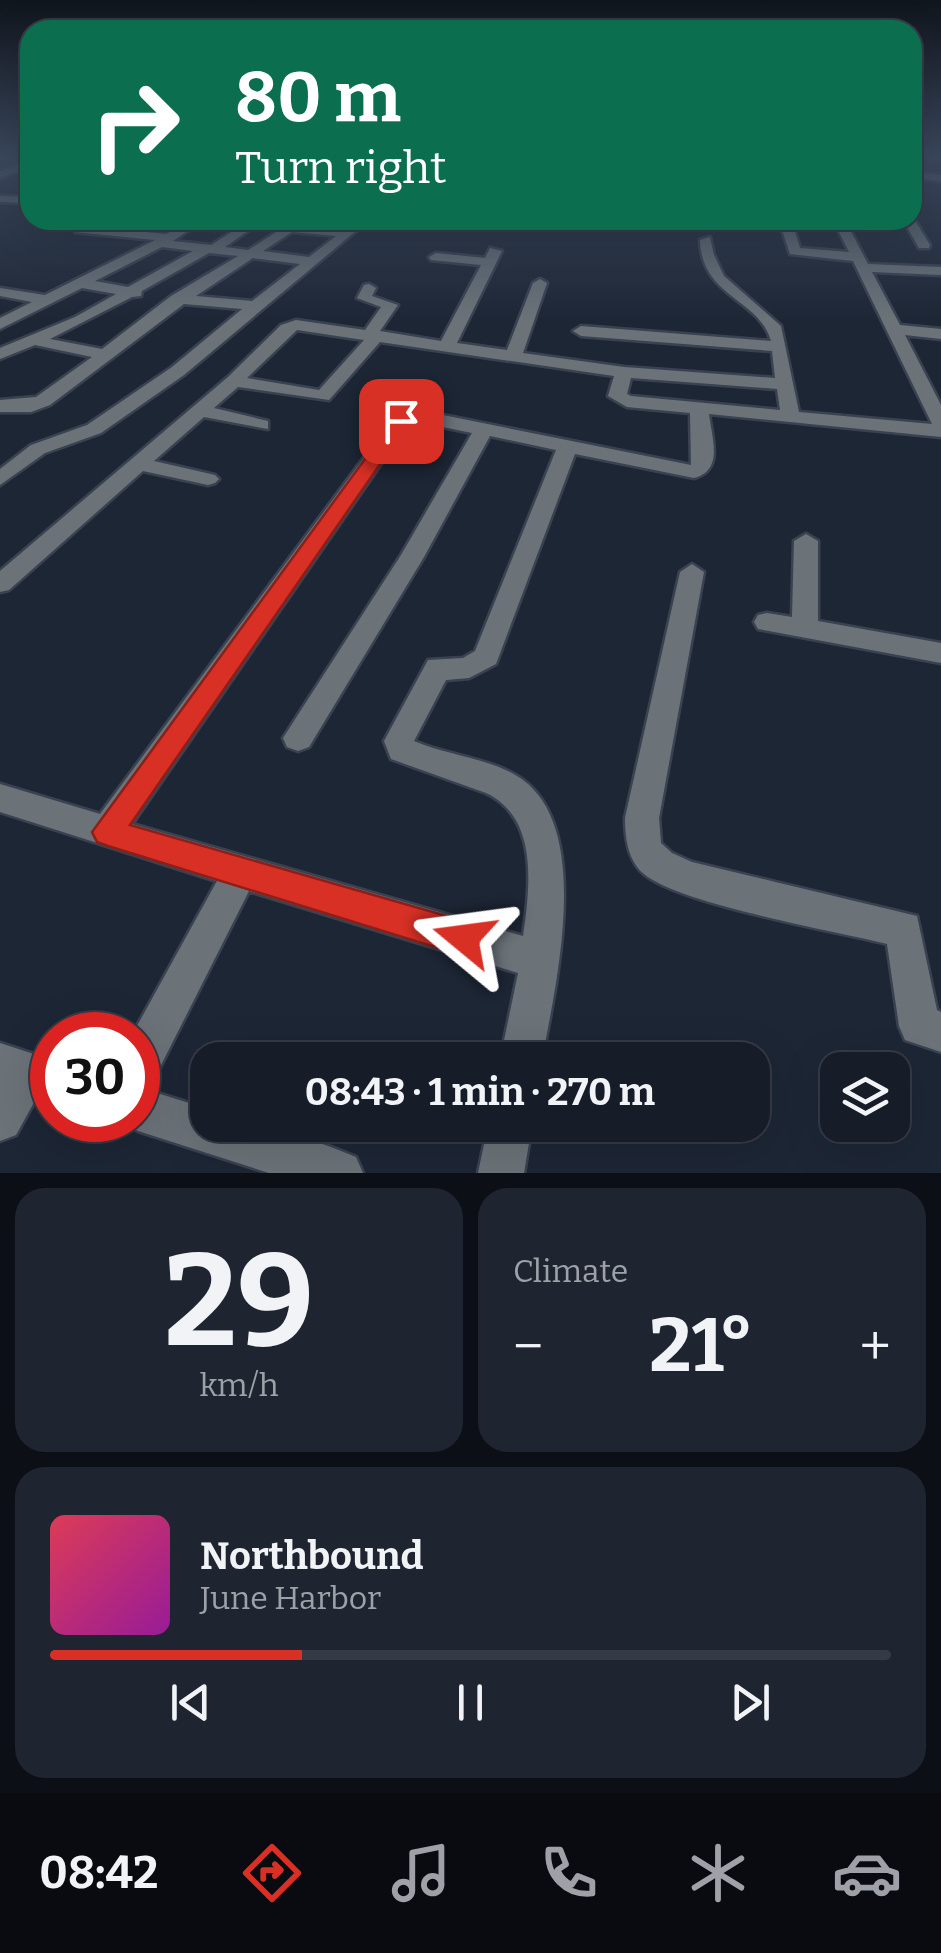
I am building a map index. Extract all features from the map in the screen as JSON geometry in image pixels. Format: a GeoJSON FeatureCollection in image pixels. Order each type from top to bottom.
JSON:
{"type":"FeatureCollection","features":[{"type":"Feature","properties":{"kind":"street"},"geometry":{"type":"LineString","coordinates":[[86,230],[311,260]]}},
{"type":"Feature","properties":{"kind":"street"},"geometry":{"type":"LineString","coordinates":[[0,327],[182,230]]}},
{"type":"Feature","properties":{"kind":"street"},"geometry":{"type":"LineString","coordinates":[[0,354],[132,293],[241,230]]}},
{"type":"Feature","properties":{"kind":"street"},"geometry":{"type":"LineString","coordinates":[[0,406],[31,406],[43,401],[281,230]]}},
{"type":"Feature","properties":{"kind":"street"},"geometry":{"type":"LineString","coordinates":[[324,230],[348,234]]}},
{"type":"Feature","properties":{"kind":"street"},"geometry":{"type":"LineString","coordinates":[[0,479],[38,450],[94,429],[178,370],[352,230]]}},
{"type":"Feature","properties":{"kind":"street"},"geometry":{"type":"LineString","coordinates":[[789,230],[797,252],[941,271]]}},
{"type":"Feature","properties":{"kind":"street"},"geometry":{"type":"LineString","coordinates":[[844,230],[941,424]]}},
{"type":"Feature","properties":{"kind":"street"},"geometry":{"type":"LineString","coordinates":[[915,230],[924,245]]}},
{"type":"Feature","properties":{"kind":"street"},"geometry":{"type":"LineString","coordinates":[[706,240],[705,258],[716,278],[767,320],[780,348],[790,416]]}},
{"type":"Feature","properties":{"kind":"street"},"geometry":{"type":"LineString","coordinates":[[436,257],[492,256],[448,344]]}},
{"type":"Feature","properties":{"kind":"street"},"geometry":{"type":"LineString","coordinates":[[79,283],[181,300],[255,306]]}},
{"type":"Feature","properties":{"kind":"street"},"geometry":{"type":"LineString","coordinates":[[514,355],[540,284]]}},
{"type":"Feature","properties":{"kind":"street"},"geometry":{"type":"LineString","coordinates":[[234,381],[324,396],[373,335],[390,305],[364,298],[369,288]]}},
{"type":"Feature","properties":{"kind":"street"},"geometry":{"type":"LineString","coordinates":[[0,292],[46,300]]}},
{"type":"Feature","properties":{"kind":"street"},"geometry":{"type":"LineString","coordinates":[[0,584],[234,381],[291,326],[448,344],[624,372],[785,384]]}},
{"type":"Feature","properties":{"kind":"street"},"geometry":{"type":"LineString","coordinates":[[0,327],[33,340],[106,355]]}},
{"type":"Feature","properties":{"kind":"street"},"geometry":{"type":"LineString","coordinates":[[893,328],[941,334]]}},
{"type":"Feature","properties":{"kind":"street"},"geometry":{"type":"LineString","coordinates":[[581,331],[780,348]]}},
{"type":"Feature","properties":{"kind":"street"},"geometry":{"type":"LineString","coordinates":[[646,374],[648,336]]}},
{"type":"Feature","properties":{"kind":"street"},"geometry":{"type":"LineString","coordinates":[[624,372],[620,400],[941,431]]}},
{"type":"Feature","properties":{"kind":"street"},"geometry":{"type":"LineString","coordinates":[[108,832],[401,421],[423,417],[694,472],[704,462],[699,406]]}},
{"type":"Feature","properties":{"kind":"street"},"geometry":{"type":"LineString","coordinates":[[198,410],[261,424]]}},
{"type":"Feature","properties":{"kind":"street"},"geometry":{"type":"LineString","coordinates":[[298,738],[412,557],[484,429]]}},
{"type":"Feature","properties":{"kind":"street"},"geometry":{"type":"LineString","coordinates":[[524,1042],[539,960],[547,867],[542,839],[530,810],[512,790],[414,756],[402,750],[398,741],[438,668],[455,671],[475,666],[486,657],[568,446]]}},
{"type":"Feature","properties":{"kind":"street"},"geometry":{"type":"LineString","coordinates":[[138,464],[208,479]]}},
{"type":"Feature","properties":{"kind":"street"},"geometry":{"type":"LineString","coordinates":[[805,630],[806,540]]}},
{"type":"Feature","properties":{"kind":"street"},"geometry":{"type":"LineString","coordinates":[[692,572],[642,818],[641,842],[648,856],[664,870],[692,879],[904,929],[919,1026],[941,1032]]}},
{"type":"Feature","properties":{"kind":"street"},"geometry":{"type":"LineString","coordinates":[[767,622],[941,652]]}},
{"type":"Feature","properties":{"kind":"street"},"geometry":{"type":"LineString","coordinates":[[0,798],[240,874],[539,960]]}},
{"type":"Feature","properties":{"kind":"street"},"geometry":{"type":"LineString","coordinates":[[160,1025],[240,874]]}},
{"type":"Feature","properties":{"kind":"street"},"geometry":{"type":"LineString","coordinates":[[0,1119],[27,1072]]}},
{"type":"Feature","properties":{"kind":"street"},"geometry":{"type":"LineString","coordinates":[[160,1116],[340,1173]]}},
{"type":"Feature","properties":{"kind":"street"},"geometry":{"type":"LineString","coordinates":[[501,1173],[507,1142]]}},
{"type":"Feature","properties":{"kind":"route"},"geometry":{"type":"LineString","coordinates":[[401,421],[108,832],[464,938]]}}]}
